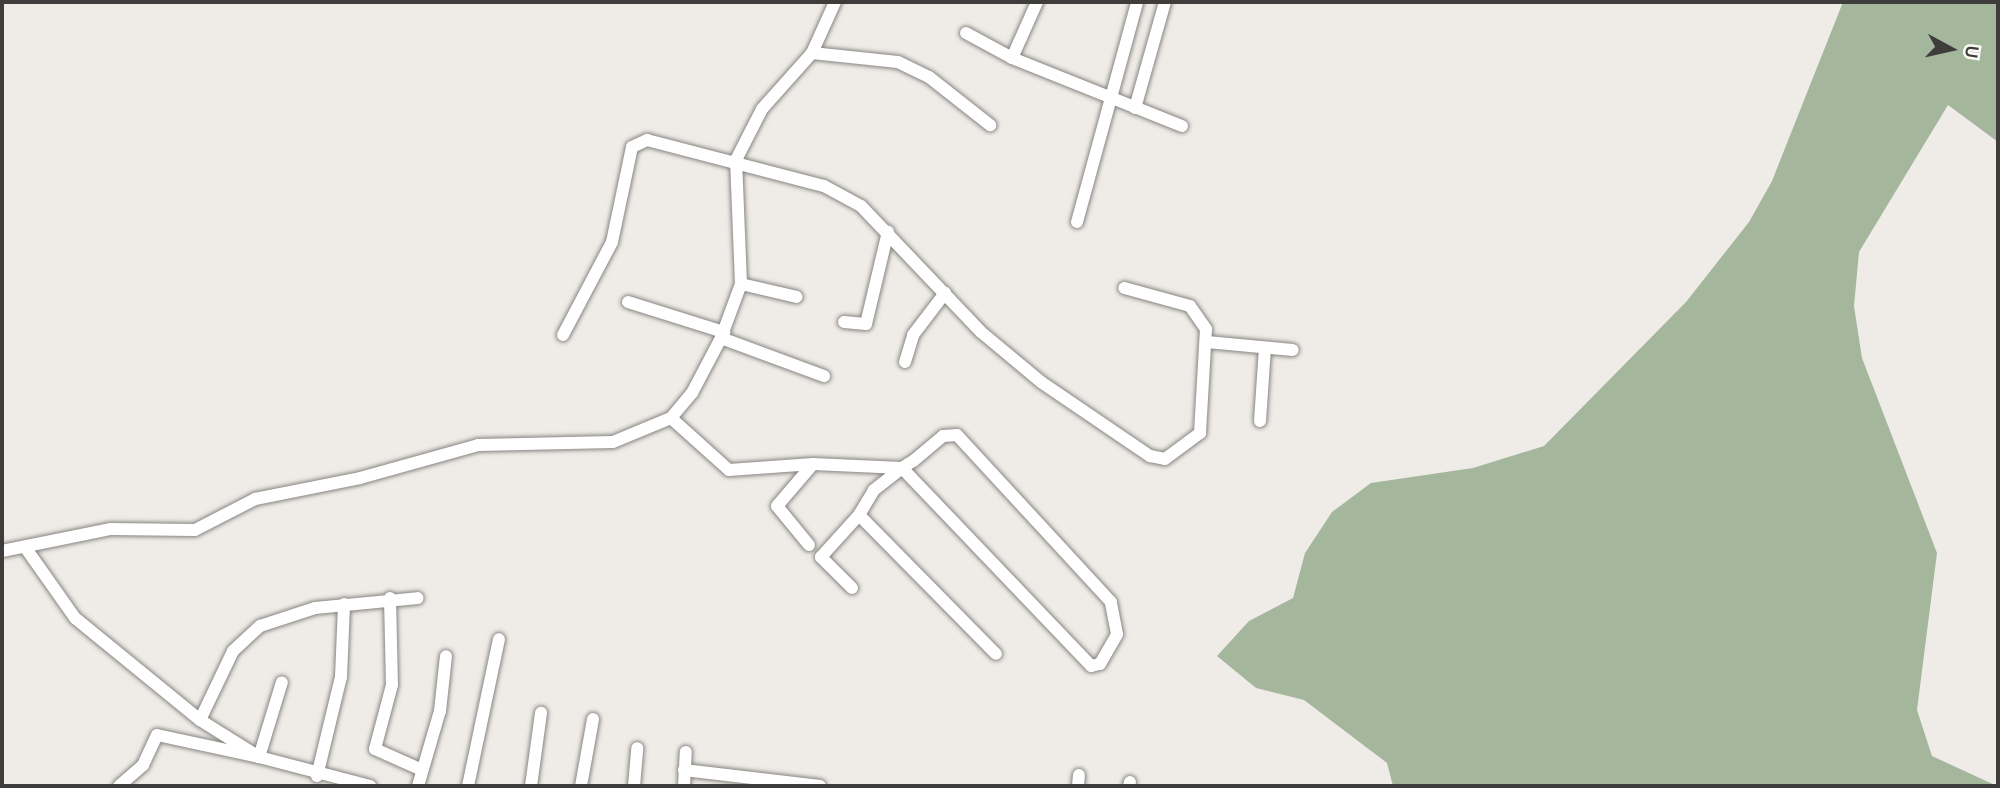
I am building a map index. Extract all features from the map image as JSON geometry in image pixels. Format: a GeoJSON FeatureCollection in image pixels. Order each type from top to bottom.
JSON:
{"type":"FeatureCollection","features":[{"type":"Feature","properties":{"kind":"street"},"geometry":{"type":"LineString","coordinates":[[2,551],[110,529],[195,530],[255,499],[360,478],[478,445],[613,442],[671,418],[692,393],[723,335],[741,284],[736,160],[762,109],[812,53],[835,2]]}},
{"type":"Feature","properties":{"kind":"street"},"geometry":{"type":"LineString","coordinates":[[1012,58],[1037,2]]}},
{"type":"Feature","properties":{"kind":"street"},"geometry":{"type":"LineString","coordinates":[[1077,222],[1137,2]]}},
{"type":"Feature","properties":{"kind":"street"},"geometry":{"type":"LineString","coordinates":[[1135,108],[1164,2]]}},
{"type":"Feature","properties":{"kind":"street"},"geometry":{"type":"LineString","coordinates":[[966,33],[1012,58],[1182,126]]}},
{"type":"Feature","properties":{"kind":"street"},"geometry":{"type":"LineString","coordinates":[[812,53],[898,62],[929,77],[990,125]]}},
{"type":"Feature","properties":{"kind":"street"},"geometry":{"type":"LineString","coordinates":[[563,335],[612,242],[632,147],[647,140],[736,160],[824,186],[861,206],[945,293],[1041,382],[1158,460],[1200,433],[1207,342],[1200,314],[1190,306],[1124,288]]}},
{"type":"Feature","properties":{"kind":"street"},"geometry":{"type":"LineString","coordinates":[[844,322],[866,324],[888,232]]}},
{"type":"Feature","properties":{"kind":"street"},"geometry":{"type":"LineString","coordinates":[[741,284],[796,297]]}},
{"type":"Feature","properties":{"kind":"street"},"geometry":{"type":"LineString","coordinates":[[905,362],[913,335],[945,293]]}},
{"type":"Feature","properties":{"kind":"street"},"geometry":{"type":"LineString","coordinates":[[628,302],[723,335],[824,376]]}},
{"type":"Feature","properties":{"kind":"street"},"geometry":{"type":"LineString","coordinates":[[1207,342],[1293,350]]}},
{"type":"Feature","properties":{"kind":"street"},"geometry":{"type":"LineString","coordinates":[[1260,421],[1265,348]]}},
{"type":"Feature","properties":{"kind":"street"},"geometry":{"type":"LineString","coordinates":[[671,418],[729,470],[813,464],[902,468],[1091,666],[1110,654],[1117,634],[1111,602],[971,445],[950,433],[902,468],[868,496],[859,515],[821,557],[852,588]]}},
{"type":"Feature","properties":{"kind":"street"},"geometry":{"type":"LineString","coordinates":[[809,545],[777,506],[813,464]]}},
{"type":"Feature","properties":{"kind":"street"},"geometry":{"type":"LineString","coordinates":[[859,515],[996,654]]}},
{"type":"Feature","properties":{"kind":"street"},"geometry":{"type":"LineString","coordinates":[[25,547],[75,618],[200,720],[259,757]]}},
{"type":"Feature","properties":{"kind":"street"},"geometry":{"type":"LineString","coordinates":[[200,720],[243,637],[315,608],[390,598],[418,598]]}},
{"type":"Feature","properties":{"kind":"street"},"geometry":{"type":"LineString","coordinates":[[390,598],[392,685],[375,749],[420,769]]}},
{"type":"Feature","properties":{"kind":"street"},"geometry":{"type":"LineString","coordinates":[[317,776],[341,677],[344,604]]}},
{"type":"Feature","properties":{"kind":"street"},"geometry":{"type":"LineString","coordinates":[[468,786],[499,639]]}},
{"type":"Feature","properties":{"kind":"street"},"geometry":{"type":"LineString","coordinates":[[418,786],[420,769],[440,711],[446,656]]}},
{"type":"Feature","properties":{"kind":"street"},"geometry":{"type":"LineString","coordinates":[[259,757],[282,682]]}},
{"type":"Feature","properties":{"kind":"street"},"geometry":{"type":"LineString","coordinates":[[531,786],[541,713]]}},
{"type":"Feature","properties":{"kind":"street"},"geometry":{"type":"LineString","coordinates":[[581,786],[593,719]]}},
{"type":"Feature","properties":{"kind":"street"},"geometry":{"type":"LineString","coordinates":[[129,785],[157,735],[259,757],[317,776],[370,786]]}},
{"type":"Feature","properties":{"kind":"street"},"geometry":{"type":"LineString","coordinates":[[634,786],[637,748]]}},
{"type":"Feature","properties":{"kind":"street"},"geometry":{"type":"LineString","coordinates":[[684,786],[686,752]]}},
{"type":"Feature","properties":{"kind":"street"},"geometry":{"type":"LineString","coordinates":[[684,770],[737,780],[820,786]]}},
{"type":"Feature","properties":{"kind":"green space"},"geometry":{"type":"Polygon","coordinates":[[[1843,2],[1998,2],[1998,142],[1948,105],[1859,252],[1854,306],[1862,358],[1937,553],[1917,710],[1932,756],[1997,786],[1393,786],[1387,763],[1304,700],[1256,688],[1217,656],[1249,621],[1293,598],[1305,553],[1332,512],[1371,483],[1473,468],[1544,446],[1686,302],[1749,222],[1772,181],[1843,2]]]}}]}
